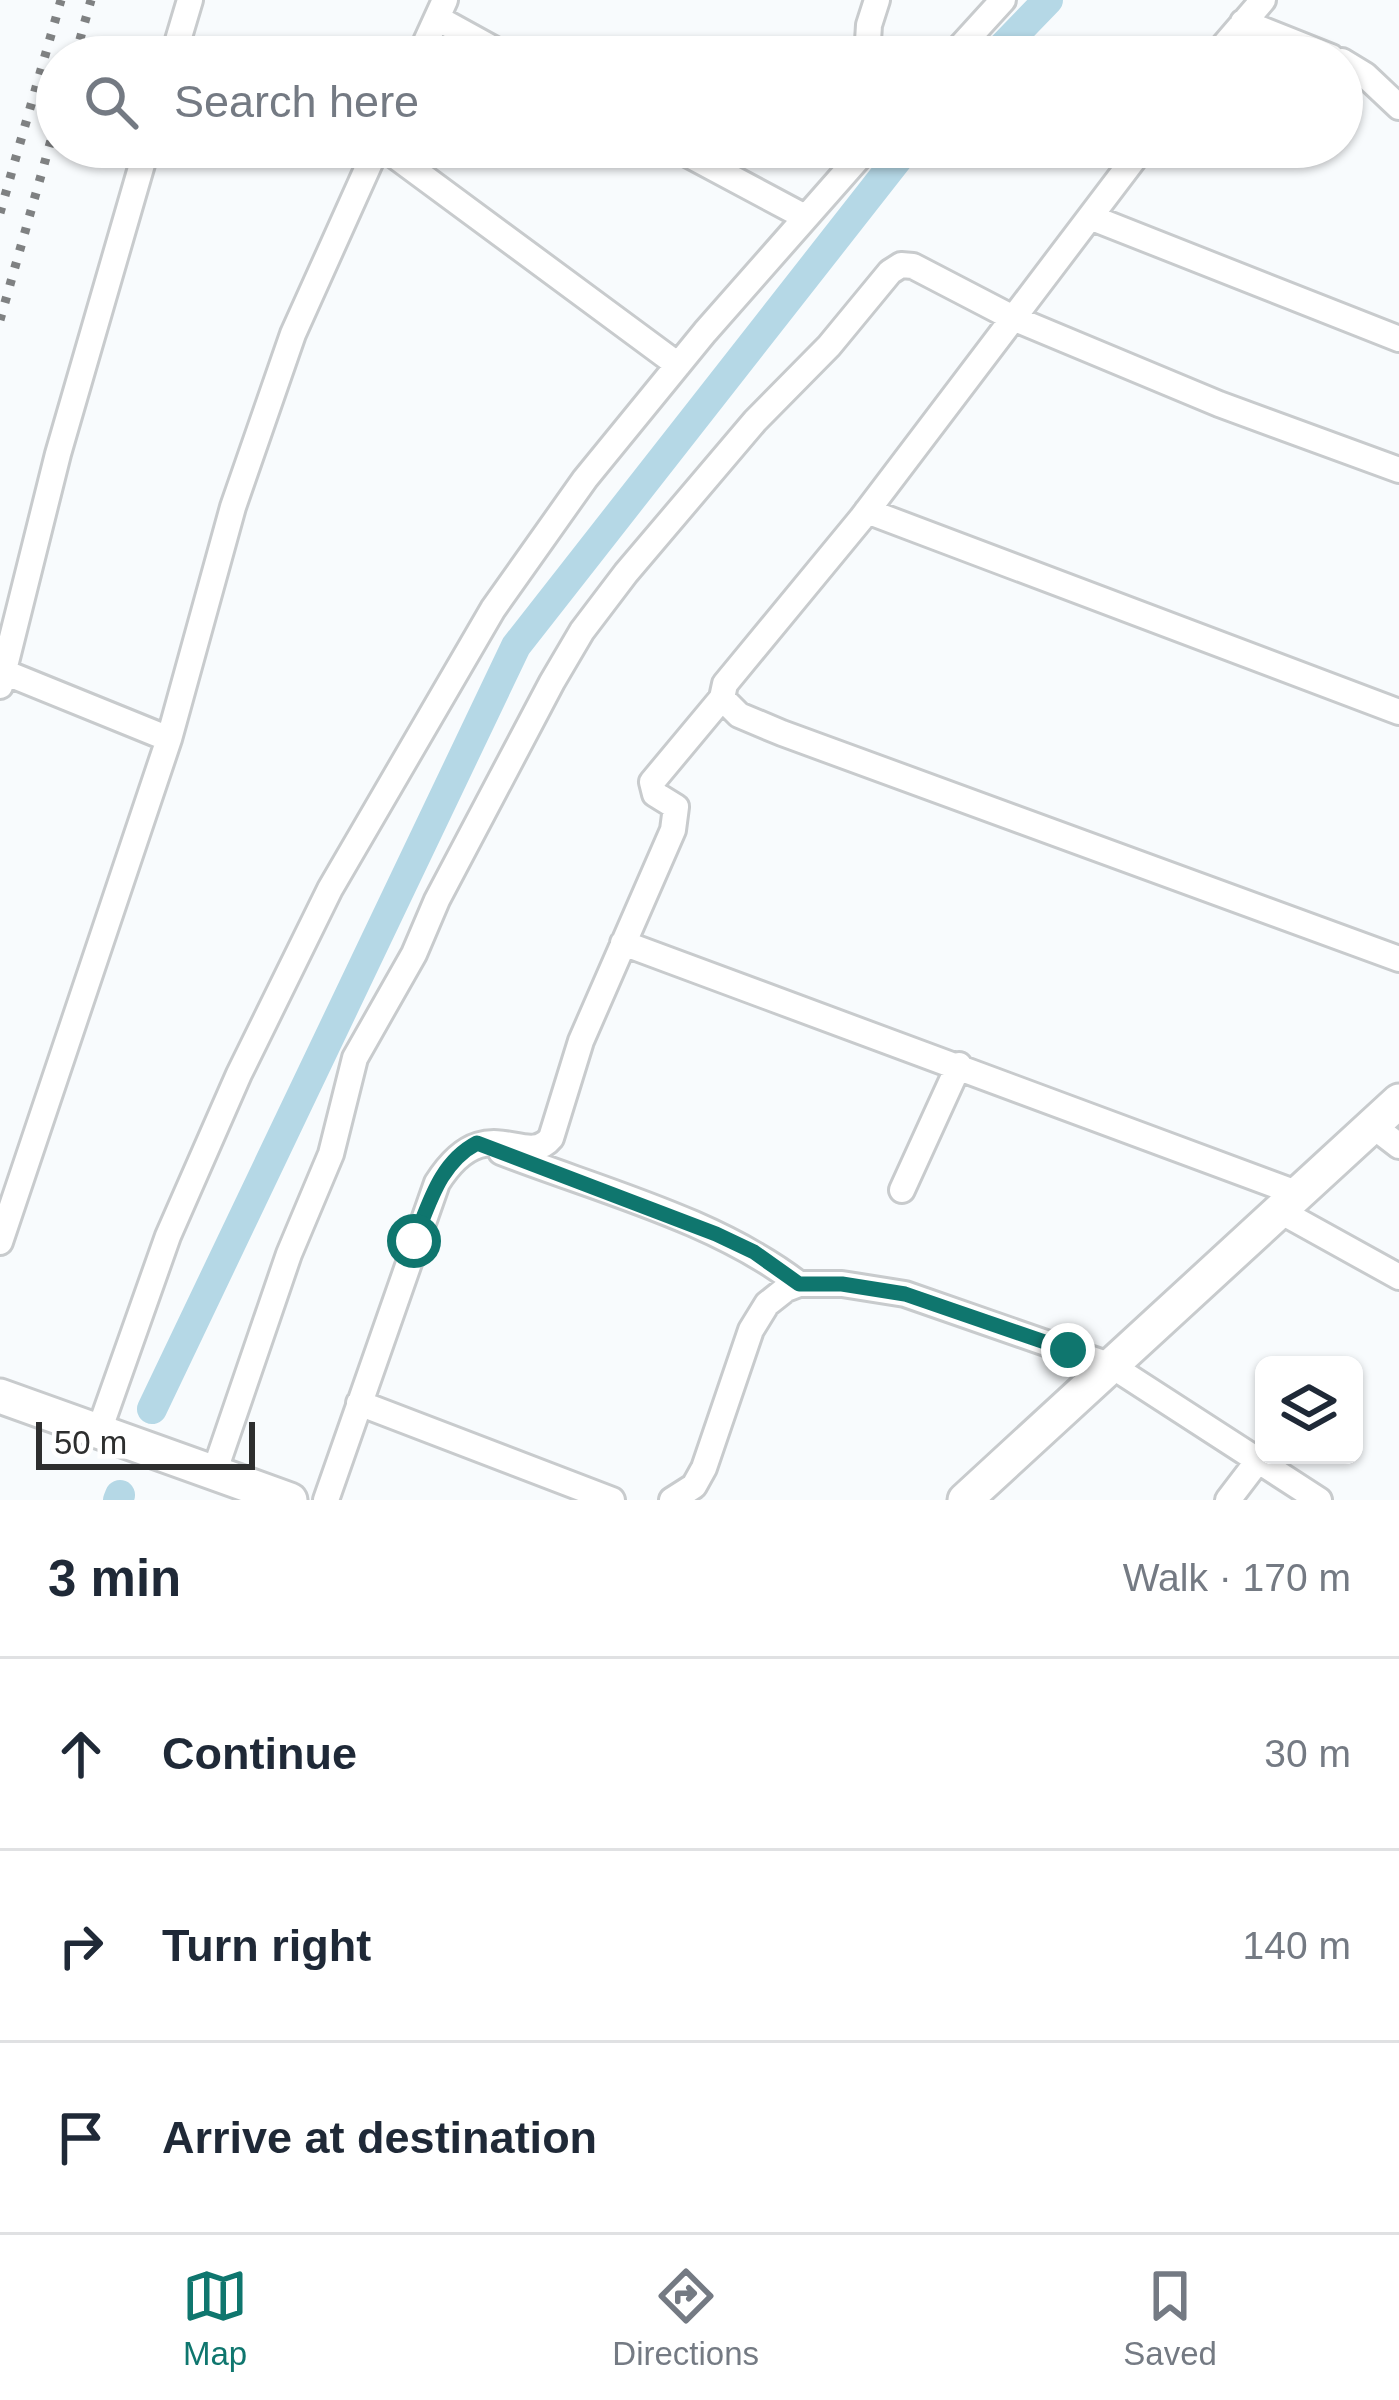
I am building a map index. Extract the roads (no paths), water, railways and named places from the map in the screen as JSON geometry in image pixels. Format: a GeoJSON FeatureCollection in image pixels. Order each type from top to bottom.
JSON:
{"type":"FeatureCollection","features":[{"type":"Feature","properties":{"kind":"main road"},"geometry":{"type":"LineString","coordinates":[[965,1500],[1289,1202],[1386,1136],[1399,1101]]}},
{"type":"Feature","properties":{"kind":"main road"},"geometry":{"type":"LineString","coordinates":[[0,1396],[290,1500]]}},
{"type":"Feature","properties":{"kind":"street"},"geometry":{"type":"LineString","coordinates":[[179,36],[190,0]]}},
{"type":"Feature","properties":{"kind":"street"},"geometry":{"type":"LineString","coordinates":[[868,36],[877,0]]}},
{"type":"Feature","properties":{"kind":"street"},"geometry":{"type":"LineString","coordinates":[[970,36],[1003,0]]}},
{"type":"Feature","properties":{"kind":"street"},"geometry":{"type":"LineString","coordinates":[[1231,36],[1263,0]]}},
{"type":"Feature","properties":{"kind":"street"},"geometry":{"type":"LineString","coordinates":[[441,9],[479,36]]}},
{"type":"Feature","properties":{"kind":"street"},"geometry":{"type":"LineString","coordinates":[[1243,22],[1278,36]]}},
{"type":"Feature","properties":{"kind":"street"},"geometry":{"type":"LineString","coordinates":[[1363,74],[1399,107]]}},
{"type":"Feature","properties":{"kind":"street"},"geometry":{"type":"LineString","coordinates":[[141,168],[70,412],[2,679],[169,739]]}},
{"type":"Feature","properties":{"kind":"street"},"geometry":{"type":"LineString","coordinates":[[0,1242],[169,739],[232,506],[293,334],[370,168]]}},
{"type":"Feature","properties":{"kind":"street"},"geometry":{"type":"LineString","coordinates":[[409,168],[678,365]]}},
{"type":"Feature","properties":{"kind":"street"},"geometry":{"type":"LineString","coordinates":[[713,168],[805,217]]}},
{"type":"Feature","properties":{"kind":"street"},"geometry":{"type":"LineString","coordinates":[[99,1431],[177,1216],[238,1074],[330,889],[493,609],[585,478],[849,168]]}},
{"type":"Feature","properties":{"kind":"street"},"geometry":{"type":"LineString","coordinates":[[326,1500],[437,1183],[456,1157],[477,1143],[537,1147],[549,1142],[581,1041],[660,863],[676,813],[673,804],[655,794],[652,782],[722,698],[725,684],[867,511],[1127,168]]}},
{"type":"Feature","properties":{"kind":"street"},"geometry":{"type":"LineString","coordinates":[[1090,217],[1399,339]]}},
{"type":"Feature","properties":{"kind":"street"},"geometry":{"type":"LineString","coordinates":[[214,1473],[290,1254],[331,1154],[355,1058],[582,631],[755,421],[829,346],[895,268],[918,268],[1013,318],[1219,404],[1399,470]]}},
{"type":"Feature","properties":{"kind":"street"},"geometry":{"type":"LineString","coordinates":[[867,511],[1399,712]]}},
{"type":"Feature","properties":{"kind":"street"},"geometry":{"type":"LineString","coordinates":[[722,698],[739,716],[906,781],[1399,959]]}},
{"type":"Feature","properties":{"kind":"street"},"geometry":{"type":"LineString","coordinates":[[623,943],[958,1066],[1289,1202],[1399,1277]]}},
{"type":"Feature","properties":{"kind":"street"},"geometry":{"type":"LineString","coordinates":[[902,1190],[958,1066]]}},
{"type":"Feature","properties":{"kind":"street"},"geometry":{"type":"LineString","coordinates":[[477,1143],[716,1234],[754,1252],[799,1284]]}},
{"type":"Feature","properties":{"kind":"street"},"geometry":{"type":"LineString","coordinates":[[672,1500],[694,1486],[704,1468],[761,1312],[775,1296],[799,1284],[842,1284],[905,1294],[1112,1366],[1255,1461]]}},
{"type":"Feature","properties":{"kind":"street"},"geometry":{"type":"LineString","coordinates":[[359,1403],[612,1500]]}},
{"type":"Feature","properties":{"kind":"street"},"geometry":{"type":"LineString","coordinates":[[1228,1500],[1255,1464]]}},
{"type":"Feature","properties":{"kind":"street"},"geometry":{"type":"LineString","coordinates":[[1260,1464],[1319,1500]]}},
{"type":"Feature","properties":{"kind":"waterway"},"geometry":{"type":"LineString","coordinates":[[1013,36],[1048,0]]}},
{"type":"Feature","properties":{"kind":"waterway"},"geometry":{"type":"LineString","coordinates":[[152,1409],[516,646],[891,168]]}},
{"type":"Feature","properties":{"kind":"waterway"},"geometry":{"type":"LineString","coordinates":[[118,1500],[120,1495]]}},
{"type":"Feature","properties":{"kind":"railway"},"geometry":{"type":"LineString","coordinates":[[51,36],[61,0]]}},
{"type":"Feature","properties":{"kind":"railway"},"geometry":{"type":"LineString","coordinates":[[81,36],[91,0]]}},
{"type":"Feature","properties":{"kind":"railway"},"geometry":{"type":"LineString","coordinates":[[0,213],[36,87]]}},
{"type":"Feature","properties":{"kind":"railway"},"geometry":{"type":"LineString","coordinates":[[0,320],[43,168]]}}]}
